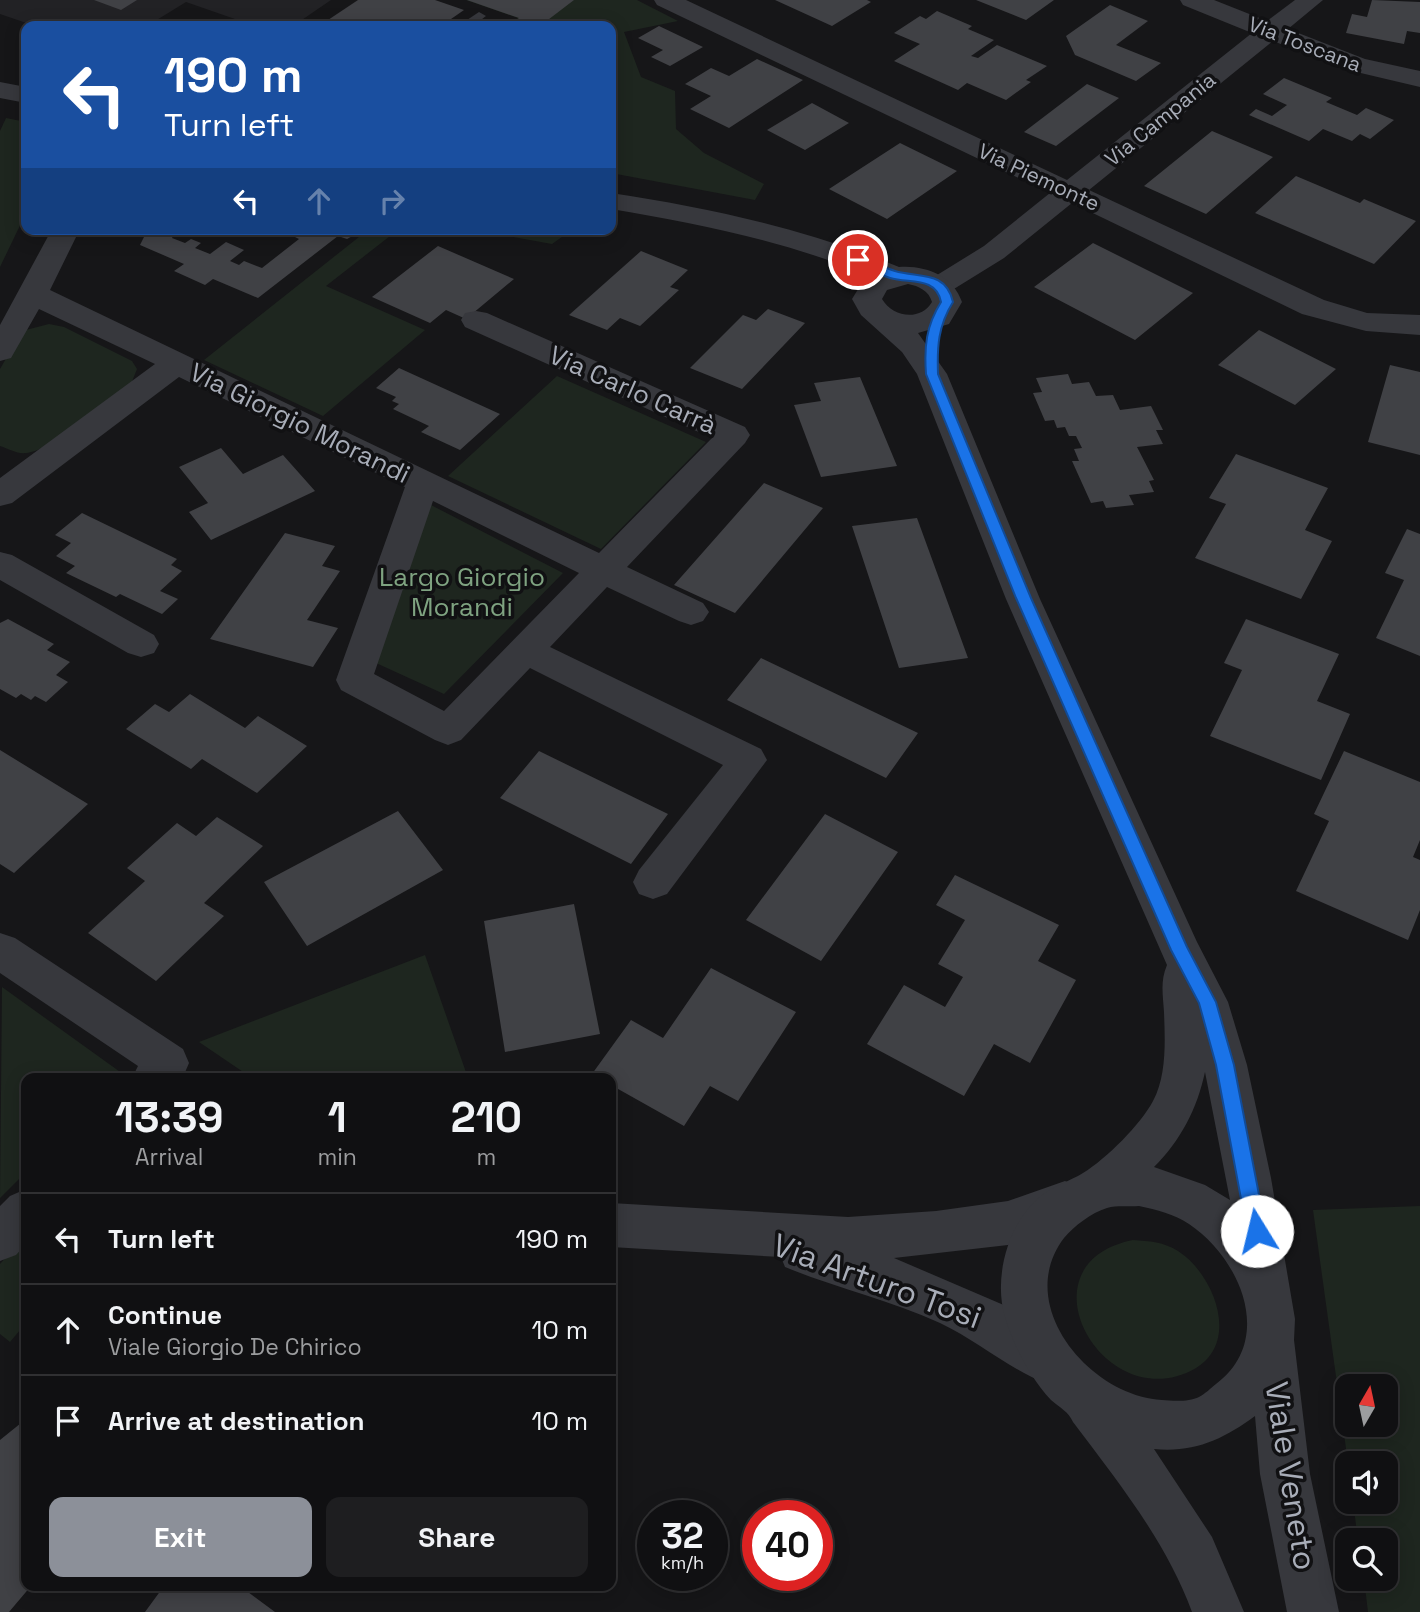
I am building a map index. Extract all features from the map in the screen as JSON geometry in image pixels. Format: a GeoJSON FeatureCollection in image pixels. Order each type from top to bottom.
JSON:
{"type":"FeatureCollection","features":[{"type":"Feature","properties":{"kind":"street","name":"Via Piemonte"},"geometry":{"type":"LineString","coordinates":[[666,0],[1313,307],[1366,321],[1420,325]]}},
{"type":"Feature","properties":{"kind":"street","name":"Via Toscana"},"geometry":{"type":"LineString","coordinates":[[1192,0],[1367,68],[1420,79]]}},
{"type":"Feature","properties":{"kind":"street","name":"Via Campania"},"geometry":{"type":"LineString","coordinates":[[939,286],[984,259],[1311,0]]}},
{"type":"Feature","properties":{"kind":"street"},"geometry":{"type":"LineString","coordinates":[[0,90],[21,94]]}},
{"type":"Feature","properties":{"kind":"street"},"geometry":{"type":"LineString","coordinates":[[616,202],[715,219],[792,239],[896,276],[920,277],[939,286],[946,294],[947,302],[938,317],[930,344],[932,374]]}},
{"type":"Feature","properties":{"kind":"street"},"geometry":{"type":"LineString","coordinates":[[0,351],[63,235]]}},
{"type":"Feature","properties":{"kind":"street"},"geometry":{"type":"LineString","coordinates":[[792,239],[832,264],[913,345],[932,374],[1023,598],[1180,950],[1207,1002],[1225,1065],[1249,1178],[1271,1311],[1271,1339],[1261,1374],[1237,1402],[1205,1421],[1166,1427],[1125,1419],[1087,1400],[1065,1382],[1047,1360],[1030,1325],[1024,1290],[1028,1255],[1042,1225],[1141,1151],[1166,1121],[1181,1087],[1187,1026],[1180,950]]}},
{"type":"Feature","properties":{"kind":"street"},"geometry":{"type":"LineString","coordinates":[[877,310],[874,284],[896,276]]}},
{"type":"Feature","properties":{"kind":"street","name":"Via Giorgio Morandi"},"geometry":{"type":"LineString","coordinates":[[33,294],[423,482]]}},
{"type":"Feature","properties":{"kind":"street"},"geometry":{"type":"LineString","coordinates":[[877,310],[914,325],[938,317]]}},
{"type":"Feature","properties":{"kind":"street","name":"Via Carlo Carrà"},"geometry":{"type":"LineString","coordinates":[[476,320],[734,435],[603,570]]}},
{"type":"Feature","properties":{"kind":"street"},"geometry":{"type":"LineString","coordinates":[[0,495],[177,363]]}},
{"type":"Feature","properties":{"kind":"street"},"geometry":{"type":"LineString","coordinates":[[0,459],[29,473]]}},
{"type":"Feature","properties":{"kind":"street"},"geometry":{"type":"LineString","coordinates":[[603,570],[448,730],[354,680],[423,482],[691,612]]}},
{"type":"Feature","properties":{"kind":"street"},"geometry":{"type":"LineString","coordinates":[[0,564],[141,644]]}},
{"type":"Feature","properties":{"kind":"street"},"geometry":{"type":"LineString","coordinates":[[524,650],[748,760],[653,882]]}},
{"type":"Feature","properties":{"kind":"street"},"geometry":{"type":"LineString","coordinates":[[0,952],[161,1070]]}},
{"type":"Feature","properties":{"kind":"street"},"geometry":{"type":"LineString","coordinates":[[1083,1195],[1139,1185],[1178,1194],[1215,1216],[1245,1246],[1265,1284]]}},
{"type":"Feature","properties":{"kind":"street","name":"Via Arturo Tosi"},"geometry":{"type":"LineString","coordinates":[[616,1225],[848,1239],[936,1233],[1009,1223],[1083,1195]]}},
{"type":"Feature","properties":{"kind":"street"},"geometry":{"type":"LineString","coordinates":[[0,1239],[21,1216]]}},
{"type":"Feature","properties":{"kind":"street","name":"Via Arturo Tosi"},"geometry":{"type":"LineString","coordinates":[[739,1232],[880,1276],[953,1303],[1011,1333],[1047,1360]]}},
{"type":"Feature","properties":{"kind":"street","name":"Viale Veneto"},"geometry":{"type":"LineString","coordinates":[[1271,1339],[1285,1474],[1313,1612]]}},
{"type":"Feature","properties":{"kind":"street"},"geometry":{"type":"LineString","coordinates":[[1087,1400],[1175,1520],[1206,1575],[1218,1612]]}},
{"type":"Feature","properties":{"kind":"lane"},"geometry":{"type":"LineString","coordinates":[[472,21],[480,16]]}},
{"type":"Feature","properties":{"kind":"shaded area"},"geometry":{"type":"Polygon","coordinates":[[[0,0],[331,0],[300,21],[241,21],[186,2],[155,21],[21,21],[0,14],[0,0]]]}},
{"type":"Feature","properties":{"kind":"green space"},"geometry":{"type":"Polygon","coordinates":[[[466,0],[637,0],[678,21],[624,32],[641,77],[675,91],[676,129],[704,153],[764,184],[755,200],[616,174],[616,21],[514,21],[518,18],[466,0]]]}},
{"type":"Feature","properties":{"kind":"green space"},"geometry":{"type":"Polygon","coordinates":[[[6,118],[21,121],[21,223],[0,267],[0,131],[6,118]]]}},
{"type":"Feature","properties":{"kind":"green space"},"geometry":{"type":"Polygon","coordinates":[[[361,235],[391,235],[326,286],[425,330],[323,416],[204,360],[361,235]]]}},
{"type":"Feature","properties":{"kind":"green space"},"geometry":{"type":"Polygon","coordinates":[[[502,235],[565,235],[552,244],[502,235]]]}},
{"type":"Feature","properties":{"kind":"green space"},"geometry":{"type":"Polygon","coordinates":[[[49,324],[64,327],[132,361],[137,369],[131,384],[65,435],[37,450],[16,452],[0,446],[0,369],[22,331],[49,324]]]}},
{"type":"Feature","properties":{"kind":"green space"},"geometry":{"type":"Polygon","coordinates":[[[557,376],[706,442],[601,549],[448,476],[557,376]]]}},
{"type":"Feature","properties":{"kind":"green space","name":"Largo Giorgio Morandi"},"geometry":{"type":"Polygon","coordinates":[[[429,504],[563,573],[444,694],[376,663],[429,504]]]}},
{"type":"Feature","properties":{"kind":"green space"},"geometry":{"type":"Polygon","coordinates":[[[425,955],[466,1073],[245,1073],[199,1042],[425,955]]]}},
{"type":"Feature","properties":{"kind":"green space"},"geometry":{"type":"Polygon","coordinates":[[[2,987],[122,1073],[21,1073],[21,1177],[0,1198],[2,987]]]}},
{"type":"Feature","properties":{"kind":"green space"},"geometry":{"type":"Polygon","coordinates":[[[1420,1206],[1420,1612],[1368,1612],[1365,1591],[1398,1591],[1398,1528],[1356,1528],[1355,1514],[1398,1514],[1398,1451],[1346,1451],[1344,1437],[1398,1437],[1398,1374],[1336,1374],[1313,1210],[1420,1206]]]}},
{"type":"Feature","properties":{"kind":"green space"},"geometry":{"type":"Polygon","coordinates":[[[1133,1240],[1162,1244],[1178,1251],[1191,1261],[1211,1291],[1217,1308],[1217,1341],[1210,1356],[1196,1368],[1162,1379],[1131,1374],[1105,1357],[1086,1333],[1077,1305],[1080,1278],[1098,1255],[1133,1240]]]}},
{"type":"Feature","properties":{"kind":"green space"},"geometry":{"type":"Polygon","coordinates":[[[21,1241],[21,1329],[10,1342],[0,1334],[0,1264],[21,1241]]]}},
{"type":"Feature","properties":{"kind":"building"},"geometry":{"type":"Polygon","coordinates":[[[94,0],[137,0],[121,10],[94,0]]]}},
{"type":"Feature","properties":{"kind":"building"},"geometry":{"type":"Polygon","coordinates":[[[358,0],[435,0],[464,10],[448,21],[326,21],[358,0]]]}},
{"type":"Feature","properties":{"kind":"building"},"geometry":{"type":"Polygon","coordinates":[[[467,0],[574,0],[547,21],[514,21],[519,18],[467,0]]]}},
{"type":"Feature","properties":{"kind":"building"},"geometry":{"type":"Polygon","coordinates":[[[775,0],[867,0],[871,2],[832,26],[775,0]]]}},
{"type":"Feature","properties":{"kind":"building"},"geometry":{"type":"Polygon","coordinates":[[[976,0],[1054,0],[1026,20],[976,0]]]}},
{"type":"Feature","properties":{"kind":"building"},"geometry":{"type":"Polygon","coordinates":[[[1372,0],[1420,2],[1420,33],[1407,31],[1404,44],[1346,33],[1352,14],[1367,17],[1372,0]]]}},
{"type":"Feature","properties":{"kind":"building"},"geometry":{"type":"Polygon","coordinates":[[[1110,5],[1148,21],[1116,45],[1161,63],[1136,81],[1075,55],[1066,36],[1110,5]]]}},
{"type":"Feature","properties":{"kind":"building"},"geometry":{"type":"Polygon","coordinates":[[[937,11],[972,26],[968,29],[994,40],[971,56],[978,58],[997,45],[1047,66],[1026,80],[1031,82],[1006,100],[967,83],[958,90],[894,61],[920,44],[894,33],[920,16],[926,19],[937,11]]]}},
{"type":"Feature","properties":{"kind":"building"},"geometry":{"type":"Polygon","coordinates":[[[659,26],[703,47],[670,66],[651,57],[663,50],[638,38],[659,26]]]}},
{"type":"Feature","properties":{"kind":"building"},"geometry":{"type":"Polygon","coordinates":[[[757,59],[803,80],[729,128],[690,109],[711,96],[685,84],[711,68],[729,76],[757,59]]]}},
{"type":"Feature","properties":{"kind":"building"},"geometry":{"type":"Polygon","coordinates":[[[1284,78],[1332,98],[1326,102],[1357,115],[1366,108],[1394,120],[1370,139],[1360,134],[1352,141],[1323,129],[1309,141],[1249,115],[1256,109],[1272,116],[1287,105],[1263,94],[1284,78]]]}},
{"type":"Feature","properties":{"kind":"building"},"geometry":{"type":"Polygon","coordinates":[[[1087,84],[1119,98],[1056,146],[1024,132],[1087,84]]]}},
{"type":"Feature","properties":{"kind":"building"},"geometry":{"type":"Polygon","coordinates":[[[812,103],[849,123],[805,150],[767,130],[812,103]]]}},
{"type":"Feature","properties":{"kind":"building"},"geometry":{"type":"Polygon","coordinates":[[[1212,131],[1273,157],[1206,214],[1144,186],[1212,131]]]}},
{"type":"Feature","properties":{"kind":"building"},"geometry":{"type":"Polygon","coordinates":[[[900,143],[957,171],[887,219],[829,189],[900,143]]]}},
{"type":"Feature","properties":{"kind":"building"},"geometry":{"type":"Polygon","coordinates":[[[1296,176],[1360,203],[1364,199],[1416,221],[1374,264],[1255,213],[1296,176]]]}},
{"type":"Feature","properties":{"kind":"building"},"geometry":{"type":"Polygon","coordinates":[[[145,235],[173,235],[172,238],[185,243],[191,239],[201,243],[195,248],[210,254],[226,242],[244,250],[230,261],[239,265],[244,261],[262,268],[299,239],[294,235],[354,235],[347,239],[338,236],[258,298],[213,279],[205,285],[174,271],[184,264],[140,245],[145,235]]]}},
{"type":"Feature","properties":{"kind":"building"},"geometry":{"type":"Polygon","coordinates":[[[1093,243],[1193,293],[1135,340],[1034,287],[1093,243]]]}},
{"type":"Feature","properties":{"kind":"building"},"geometry":{"type":"Polygon","coordinates":[[[438,246],[514,279],[466,319],[446,310],[430,323],[372,297],[438,246]]]}},
{"type":"Feature","properties":{"kind":"building"},"geometry":{"type":"Polygon","coordinates":[[[641,251],[688,270],[670,287],[679,290],[640,326],[620,318],[607,330],[569,315],[641,251]]]}},
{"type":"Feature","properties":{"kind":"building"},"geometry":{"type":"Polygon","coordinates":[[[768,309],[805,323],[742,389],[690,368],[743,315],[756,320],[768,309]]]}},
{"type":"Feature","properties":{"kind":"building"},"geometry":{"type":"Polygon","coordinates":[[[1259,330],[1336,369],[1295,405],[1218,365],[1259,330]]]}},
{"type":"Feature","properties":{"kind":"building"},"geometry":{"type":"Polygon","coordinates":[[[1390,365],[1420,372],[1420,455],[1368,442],[1390,365]]]}},
{"type":"Feature","properties":{"kind":"building"},"geometry":{"type":"Polygon","coordinates":[[[399,368],[500,414],[460,450],[421,432],[429,426],[393,409],[399,404],[392,401],[396,397],[376,388],[399,368]]]}},
{"type":"Feature","properties":{"kind":"building"},"geometry":{"type":"Polygon","coordinates":[[[1068,374],[1072,384],[1089,382],[1096,396],[1113,395],[1120,410],[1151,406],[1163,430],[1156,430],[1163,444],[1137,447],[1154,480],[1149,481],[1154,492],[1129,495],[1134,505],[1106,508],[1103,501],[1091,503],[1072,461],[1079,461],[1074,449],[1082,448],[1076,436],[1069,436],[1065,427],[1057,428],[1054,420],[1045,421],[1033,393],[1042,392],[1036,378],[1068,374]]]}},
{"type":"Feature","properties":{"kind":"building"},"geometry":{"type":"Polygon","coordinates":[[[860,377],[897,466],[821,477],[794,405],[821,401],[814,383],[860,377]]]}},
{"type":"Feature","properties":{"kind":"building"},"geometry":{"type":"Polygon","coordinates":[[[221,448],[243,474],[283,455],[315,491],[211,540],[189,512],[208,503],[179,467],[221,448]]]}},
{"type":"Feature","properties":{"kind":"building"},"geometry":{"type":"Polygon","coordinates":[[[1236,454],[1328,488],[1305,530],[1332,541],[1301,599],[1195,558],[1226,504],[1209,498],[1236,454]]]}},
{"type":"Feature","properties":{"kind":"building"},"geometry":{"type":"Polygon","coordinates":[[[764,483],[823,508],[735,613],[674,585],[764,483]]]}},
{"type":"Feature","properties":{"kind":"building"},"geometry":{"type":"Polygon","coordinates":[[[82,513],[177,559],[171,565],[182,571],[160,591],[178,599],[162,614],[120,594],[116,597],[66,573],[75,566],[56,556],[71,543],[55,535],[82,513]]]}},
{"type":"Feature","properties":{"kind":"building"},"geometry":{"type":"Polygon","coordinates":[[[917,518],[968,658],[899,668],[852,526],[917,518]]]}},
{"type":"Feature","properties":{"kind":"building"},"geometry":{"type":"Polygon","coordinates":[[[1407,529],[1420,534],[1420,656],[1376,638],[1404,580],[1385,573],[1407,529]]]}},
{"type":"Feature","properties":{"kind":"building"},"geometry":{"type":"Polygon","coordinates":[[[285,533],[335,546],[322,566],[340,571],[307,620],[338,628],[313,667],[210,639],[285,533]]]}},
{"type":"Feature","properties":{"kind":"building"},"geometry":{"type":"Polygon","coordinates":[[[8,619],[54,644],[47,650],[70,662],[56,675],[68,682],[46,702],[35,696],[31,700],[21,694],[16,698],[0,689],[0,623],[8,619]]]}},
{"type":"Feature","properties":{"kind":"building"},"geometry":{"type":"Polygon","coordinates":[[[1246,619],[1339,654],[1317,701],[1350,714],[1321,780],[1210,736],[1242,670],[1224,663],[1246,619]]]}},
{"type":"Feature","properties":{"kind":"building"},"geometry":{"type":"Polygon","coordinates":[[[761,658],[918,733],[886,778],[727,700],[761,658]]]}},
{"type":"Feature","properties":{"kind":"building"},"geometry":{"type":"Polygon","coordinates":[[[190,694],[245,728],[258,716],[307,746],[257,793],[202,759],[191,769],[126,729],[155,704],[169,712],[190,694]]]}},
{"type":"Feature","properties":{"kind":"building"},"geometry":{"type":"Polygon","coordinates":[[[0,750],[88,804],[14,873],[0,864],[0,750]]]}},
{"type":"Feature","properties":{"kind":"building"},"geometry":{"type":"Polygon","coordinates":[[[539,751],[668,814],[631,864],[500,798],[539,751]]]}},
{"type":"Feature","properties":{"kind":"building"},"geometry":{"type":"Polygon","coordinates":[[[1344,751],[1420,782],[1420,840],[1413,857],[1420,860],[1420,910],[1408,940],[1296,891],[1329,821],[1314,814],[1344,751]]]}},
{"type":"Feature","properties":{"kind":"building"},"geometry":{"type":"Polygon","coordinates":[[[398,811],[443,870],[307,946],[264,882],[398,811]]]}},
{"type":"Feature","properties":{"kind":"building"},"geometry":{"type":"Polygon","coordinates":[[[825,814],[898,852],[821,961],[746,920],[825,814]]]}},
{"type":"Feature","properties":{"kind":"building"},"geometry":{"type":"Polygon","coordinates":[[[217,817],[263,846],[204,903],[224,916],[156,981],[88,933],[145,881],[127,868],[177,823],[196,836],[217,817]]]}},
{"type":"Feature","properties":{"kind":"building"},"geometry":{"type":"Polygon","coordinates":[[[955,875],[1059,925],[1038,961],[1076,980],[1030,1063],[994,1044],[964,1096],[867,1044],[904,985],[945,1007],[963,977],[938,964],[965,920],[936,905],[955,875]]]}},
{"type":"Feature","properties":{"kind":"building"},"geometry":{"type":"Polygon","coordinates":[[[574,904],[600,1034],[505,1052],[484,921],[574,904]]]}},
{"type":"Feature","properties":{"kind":"building"},"geometry":{"type":"Polygon","coordinates":[[[711,968],[796,1012],[738,1101],[710,1086],[684,1126],[616,1088],[616,1073],[593,1073],[631,1020],[663,1038],[711,968]]]}},
{"type":"Feature","properties":{"kind":"building"},"geometry":{"type":"Polygon","coordinates":[[[21,1423],[21,1591],[27,1591],[9,1612],[0,1612],[0,1440],[21,1423]]]}},
{"type":"Feature","properties":{"kind":"building"},"geometry":{"type":"Polygon","coordinates":[[[160,1591],[247,1591],[275,1612],[145,1612],[160,1591]]]}},
{"type":"Feature","properties":{"kind":"route"},"geometry":{"type":"LineString","coordinates":[[858,260],[896,276],[908,275],[931,281],[946,294],[947,302],[938,317],[930,344],[932,374],[1023,598],[1180,950],[1207,1002],[1225,1065],[1249,1178],[1257,1231]]}}]}
